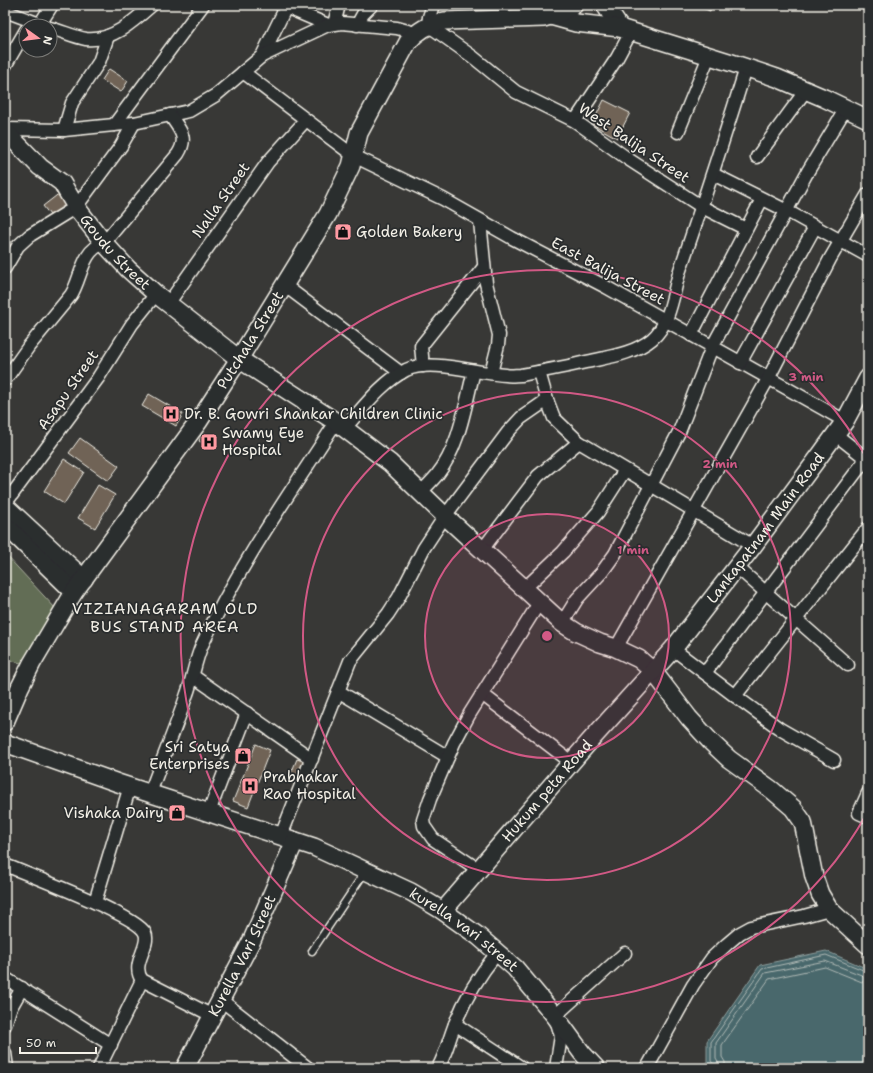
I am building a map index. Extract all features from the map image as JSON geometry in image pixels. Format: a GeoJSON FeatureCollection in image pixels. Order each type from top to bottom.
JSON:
{"type":"FeatureCollection","features":[{"type":"Feature","properties":{"kind":"street"},"geometry":{"type":"LineString","coordinates":[[43,18],[52,5]]}},
{"type":"Feature","properties":{"kind":"street"},"geometry":{"type":"LineString","coordinates":[[58,31],[88,39],[98,39],[108,36],[136,19],[152,5]]}},
{"type":"Feature","properties":{"kind":"street"},"geometry":{"type":"LineString","coordinates":[[114,125],[203,5]]}},
{"type":"Feature","properties":{"kind":"street"},"geometry":{"type":"LineString","coordinates":[[5,130],[64,130],[134,123],[189,111],[216,95],[262,56],[331,25],[339,5]]}},
{"type":"Feature","properties":{"kind":"street"},"geometry":{"type":"LineString","coordinates":[[357,25],[363,14],[372,5]]}},
{"type":"Feature","properties":{"kind":"street"},"geometry":{"type":"LineString","coordinates":[[422,29],[433,5]]}},
{"type":"Feature","properties":{"kind":"street"},"geometry":{"type":"LineString","coordinates":[[262,56],[283,6],[331,25],[422,29],[444,21],[544,18],[574,5]]}},
{"type":"Feature","properties":{"kind":"street"},"geometry":{"type":"LineString","coordinates":[[604,5],[626,30]]}},
{"type":"Feature","properties":{"kind":"street"},"geometry":{"type":"LineString","coordinates":[[5,11],[20,18]]}},
{"type":"Feature","properties":{"kind":"street"},"geometry":{"type":"LineString","coordinates":[[551,16],[576,23],[626,30],[777,78],[868,119]]}},
{"type":"Feature","properties":{"kind":"street","name":"West Balija Street"},"geometry":{"type":"LineString","coordinates":[[422,29],[473,57],[516,92],[575,121],[628,160],[702,207],[746,229]]}},
{"type":"Feature","properties":{"kind":"street","name":"Putchala Street"},"geometry":{"type":"LineString","coordinates":[[5,722],[32,664],[79,585],[199,421],[328,214],[354,156],[359,133],[401,52],[408,42],[422,29]]}},
{"type":"Feature","properties":{"kind":"street"},"geometry":{"type":"LineString","coordinates":[[575,121],[617,58],[626,30]]}},
{"type":"Feature","properties":{"kind":"street"},"geometry":{"type":"LineString","coordinates":[[64,130],[72,103],[99,62],[108,36]]}},
{"type":"Feature","properties":{"kind":"street"},"geometry":{"type":"LineString","coordinates":[[5,66],[18,50]]}},
{"type":"Feature","properties":{"kind":"street"},"geometry":{"type":"LineString","coordinates":[[678,132],[709,56]]}},
{"type":"Feature","properties":{"kind":"street"},"geometry":{"type":"LineString","coordinates":[[150,793],[187,694],[193,676],[196,658],[234,584],[340,425],[401,373],[414,367],[446,367],[506,375],[521,375],[631,351],[651,339],[658,332],[665,320],[746,68]]}},
{"type":"Feature","properties":{"kind":"street","name":"East Balija Street"},"geometry":{"type":"LineString","coordinates":[[243,72],[354,156],[443,199],[665,320],[768,379],[840,428],[867,460]]}},
{"type":"Feature","properties":{"kind":"street"},"geometry":{"type":"LineString","coordinates":[[757,157],[806,90]]}},
{"type":"Feature","properties":{"kind":"street"},"geometry":{"type":"LineString","coordinates":[[562,623],[584,591],[594,582],[610,563],[680,432],[712,347],[808,171],[846,108]]}},
{"type":"Feature","properties":{"kind":"street"},"geometry":{"type":"LineString","coordinates":[[5,380],[29,346],[71,295],[76,286],[87,256],[93,248],[104,243],[183,147],[184,139],[170,115]]}},
{"type":"Feature","properties":{"kind":"street","name":"Nalla Street"},"geometry":{"type":"LineString","coordinates":[[162,299],[268,162],[306,120]]}},
{"type":"Feature","properties":{"kind":"street"},"geometry":{"type":"LineString","coordinates":[[5,268],[18,246],[29,236],[76,207],[121,146],[134,123]]}},
{"type":"Feature","properties":{"kind":"street","name":"Goudu Street"},"geometry":{"type":"LineString","coordinates":[[5,130],[40,168],[62,184],[76,207],[104,243],[128,269],[162,299],[239,359],[340,425],[390,463],[420,493],[562,623],[576,632],[639,659],[653,671],[689,718],[710,742],[729,759],[772,790],[793,808],[803,822],[814,877],[820,894],[829,909],[868,945]]}},
{"type":"Feature","properties":{"kind":"street"},"geometry":{"type":"LineString","coordinates":[[713,174],[787,211],[868,256]]}},
{"type":"Feature","properties":{"kind":"street"},"geometry":{"type":"LineString","coordinates":[[616,648],[768,379],[840,241],[868,194]]}},
{"type":"Feature","properties":{"kind":"street"},"geometry":{"type":"LineString","coordinates":[[691,335],[762,199]]}},
{"type":"Feature","properties":{"kind":"street"},"geometry":{"type":"LineString","coordinates":[[480,220],[486,284],[499,335],[491,373]]}},
{"type":"Feature","properties":{"kind":"street"},"geometry":{"type":"LineString","coordinates":[[740,363],[815,227]]}},
{"type":"Feature","properties":{"kind":"street"},"geometry":{"type":"LineString","coordinates":[[423,366],[421,346],[484,267]]}},
{"type":"Feature","properties":{"kind":"street"},"geometry":{"type":"LineString","coordinates":[[284,286],[401,373]]}},
{"type":"Feature","properties":{"kind":"street","name":"Asapu Street"},"geometry":{"type":"LineString","coordinates":[[5,505],[98,378],[132,324],[162,299]]}},
{"type":"Feature","properties":{"kind":"street"},"geometry":{"type":"LineString","coordinates":[[420,493],[437,475],[453,447],[474,371]]}},
{"type":"Feature","properties":{"kind":"street"},"geometry":{"type":"LineString","coordinates":[[539,372],[554,418],[579,442],[753,546]]}},
{"type":"Feature","properties":{"kind":"street","name":"Lankapatnam Main Road"},"geometry":{"type":"LineString","coordinates":[[653,671],[673,649],[753,546],[840,428],[868,378]]}},
{"type":"Feature","properties":{"kind":"street"},"geometry":{"type":"LineString","coordinates":[[288,838],[312,759],[350,661],[388,614],[399,597],[424,548],[445,516],[508,432],[521,418],[547,400]]}},
{"type":"Feature","properties":{"kind":"street"},"geometry":{"type":"LineString","coordinates":[[482,550],[538,476],[579,442]]}},
{"type":"Feature","properties":{"kind":"street"},"geometry":{"type":"LineString","coordinates":[[705,673],[867,460]]}},
{"type":"Feature","properties":{"kind":"street"},"geometry":{"type":"LineString","coordinates":[[524,589],[563,552],[598,512],[625,470]]}},
{"type":"Feature","properties":{"kind":"street"},"geometry":{"type":"LineString","coordinates":[[5,505],[79,585]]}},
{"type":"Feature","properties":{"kind":"street"},"geometry":{"type":"LineString","coordinates":[[5,525],[79,585]]}},
{"type":"Feature","properties":{"kind":"street"},"geometry":{"type":"LineString","coordinates":[[735,696],[868,528]]}},
{"type":"Feature","properties":{"kind":"street"},"geometry":{"type":"LineString","coordinates":[[736,567],[848,665]]}},
{"type":"Feature","properties":{"kind":"street"},"geometry":{"type":"LineString","coordinates":[[479,870],[433,839],[424,826],[423,820],[430,799],[454,743],[482,694],[539,603]]}},
{"type":"Feature","properties":{"kind":"street"},"geometry":{"type":"LineString","coordinates":[[673,649],[780,729],[834,760]]}},
{"type":"Feature","properties":{"kind":"street","name":"Hukum peta Road"},"geometry":{"type":"LineString","coordinates":[[444,911],[571,762],[653,671]]}},
{"type":"Feature","properties":{"kind":"street"},"geometry":{"type":"LineString","coordinates":[[193,676],[312,759]]}},
{"type":"Feature","properties":{"kind":"street"},"geometry":{"type":"LineString","coordinates":[[338,691],[448,757]]}},
{"type":"Feature","properties":{"kind":"street"},"geometry":{"type":"LineString","coordinates":[[482,694],[571,762]]}},
{"type":"Feature","properties":{"kind":"street"},"geometry":{"type":"LineString","coordinates":[[209,812],[247,713]]}},
{"type":"Feature","properties":{"kind":"street","name":"kurella vari street"},"geometry":{"type":"LineString","coordinates":[[5,743],[314,847],[411,892],[444,911],[478,936],[515,968],[555,1016],[582,1053],[596,1068]]}},
{"type":"Feature","properties":{"kind":"street"},"geometry":{"type":"LineString","coordinates":[[95,902],[130,786]]}},
{"type":"Feature","properties":{"kind":"street"},"geometry":{"type":"LineString","coordinates":[[868,793],[859,813],[868,817]]}},
{"type":"Feature","properties":{"kind":"street","name":"Kurella Vari Street"},"geometry":{"type":"LineString","coordinates":[[185,1068],[252,940],[288,838]]}},
{"type":"Feature","properties":{"kind":"street"},"geometry":{"type":"LineString","coordinates":[[5,865],[95,902],[123,915],[137,924],[145,932],[146,939],[138,970],[139,976],[142,980],[213,1016]]}},
{"type":"Feature","properties":{"kind":"street"},"geometry":{"type":"LineString","coordinates":[[647,1068],[693,985],[712,958],[727,944],[740,933],[751,927],[829,909]]}},
{"type":"Feature","properties":{"kind":"street"},"geometry":{"type":"LineString","coordinates":[[438,1068],[455,1024],[482,972],[498,953]]}},
{"type":"Feature","properties":{"kind":"street"},"geometry":{"type":"LineString","coordinates":[[556,1068],[561,1036],[555,1016],[625,953]]}},
{"type":"Feature","properties":{"kind":"street"},"geometry":{"type":"LineString","coordinates":[[5,978],[111,1045]]}},
{"type":"Feature","properties":{"kind":"street"},"geometry":{"type":"LineString","coordinates":[[99,1068],[142,980]]}},
{"type":"Feature","properties":{"kind":"street"},"geometry":{"type":"LineString","coordinates":[[5,1025],[10,1008],[22,988]]}},
{"type":"Feature","properties":{"kind":"street"},"geometry":{"type":"LineString","coordinates":[[221,1000],[308,1068]]}},
{"type":"Feature","properties":{"kind":"street"},"geometry":{"type":"LineString","coordinates":[[455,1024],[522,1068]]}},
{"type":"Feature","properties":{"kind":"street"},"geometry":{"type":"LineString","coordinates":[[5,1053],[7,1068]]}},
{"type":"Feature","properties":{"kind":"lane"},"geometry":{"type":"LineString","coordinates":[[312,951],[366,870]]}},
{"type":"Feature","properties":{"kind":"green space"},"geometry":{"type":"Polygon","coordinates":[[[5,554],[56,609],[25,664],[5,659],[5,554]]]}},
{"type":"Feature","properties":{"kind":"water"},"geometry":{"type":"Polygon","coordinates":[[[826,951],[868,969],[868,1068],[712,1068],[707,1063],[707,1041],[760,965],[826,951]]]}},
{"type":"Feature","properties":{"kind":"building"},"geometry":{"type":"Polygon","coordinates":[[[695,5],[712,5],[710,11],[695,5]]]}},
{"type":"Feature","properties":{"kind":"building"},"geometry":{"type":"Polygon","coordinates":[[[109,69],[128,81],[121,92],[102,80],[109,69]]]}},
{"type":"Feature","properties":{"kind":"building"},"geometry":{"type":"Polygon","coordinates":[[[604,100],[630,113],[617,138],[592,124],[604,100]]]}},
{"type":"Feature","properties":{"kind":"building"},"geometry":{"type":"Polygon","coordinates":[[[61,192],[72,206],[54,220],[43,206],[61,192]]]}},
{"type":"Feature","properties":{"kind":"building"},"geometry":{"type":"Polygon","coordinates":[[[149,394],[183,414],[176,426],[142,406],[149,394]]]}},
{"type":"Feature","properties":{"kind":"building"},"geometry":{"type":"Polygon","coordinates":[[[202,435],[216,442],[212,448],[199,441],[202,435]]]}},
{"type":"Feature","properties":{"kind":"building"},"geometry":{"type":"Polygon","coordinates":[[[80,438],[119,466],[108,481],[69,453],[80,438]]]}},
{"type":"Feature","properties":{"kind":"building"},"geometry":{"type":"Polygon","coordinates":[[[64,459],[84,472],[64,504],[44,491],[64,459]]]}},
{"type":"Feature","properties":{"kind":"building"},"geometry":{"type":"Polygon","coordinates":[[[98,485],[115,495],[95,528],[78,518],[98,485]]]}},
{"type":"Feature","properties":{"kind":"building"},"geometry":{"type":"Polygon","coordinates":[[[256,744],[270,750],[248,807],[233,801],[256,744]]]}},
{"type":"Feature","properties":{"kind":"building"},"geometry":{"type":"Polygon","coordinates":[[[297,759],[308,763],[300,782],[289,778],[297,759]]]}},
{"type":"Feature","properties":{"kind":"place","name":"Golden Bakery"},"geometry":{"type":"Point","coordinates":[343,232]}},
{"type":"Feature","properties":{"kind":"place","name":"Dr. B. Gowri Shankar Children Clinic"},"geometry":{"type":"Point","coordinates":[171,414]}},
{"type":"Feature","properties":{"kind":"place","name":"Swamy Eye Hospital"},"geometry":{"type":"Point","coordinates":[209,442]}},
{"type":"Feature","properties":{"kind":"place","name":"Sri Satya Enterprises"},"geometry":{"type":"Point","coordinates":[243,756]}},
{"type":"Feature","properties":{"kind":"place","name":"Prabhakar Rao Hospital"},"geometry":{"type":"Point","coordinates":[250,786]}},
{"type":"Feature","properties":{"kind":"place","name":"Vishaka Dairy"},"geometry":{"type":"Point","coordinates":[177,813]}},
{"type":"Feature","properties":{"kind":"district","name":"VIZIANAGARAM OLD BUS STAND AREA"},"geometry":{"type":"Point","coordinates":[165,617]}}]}
